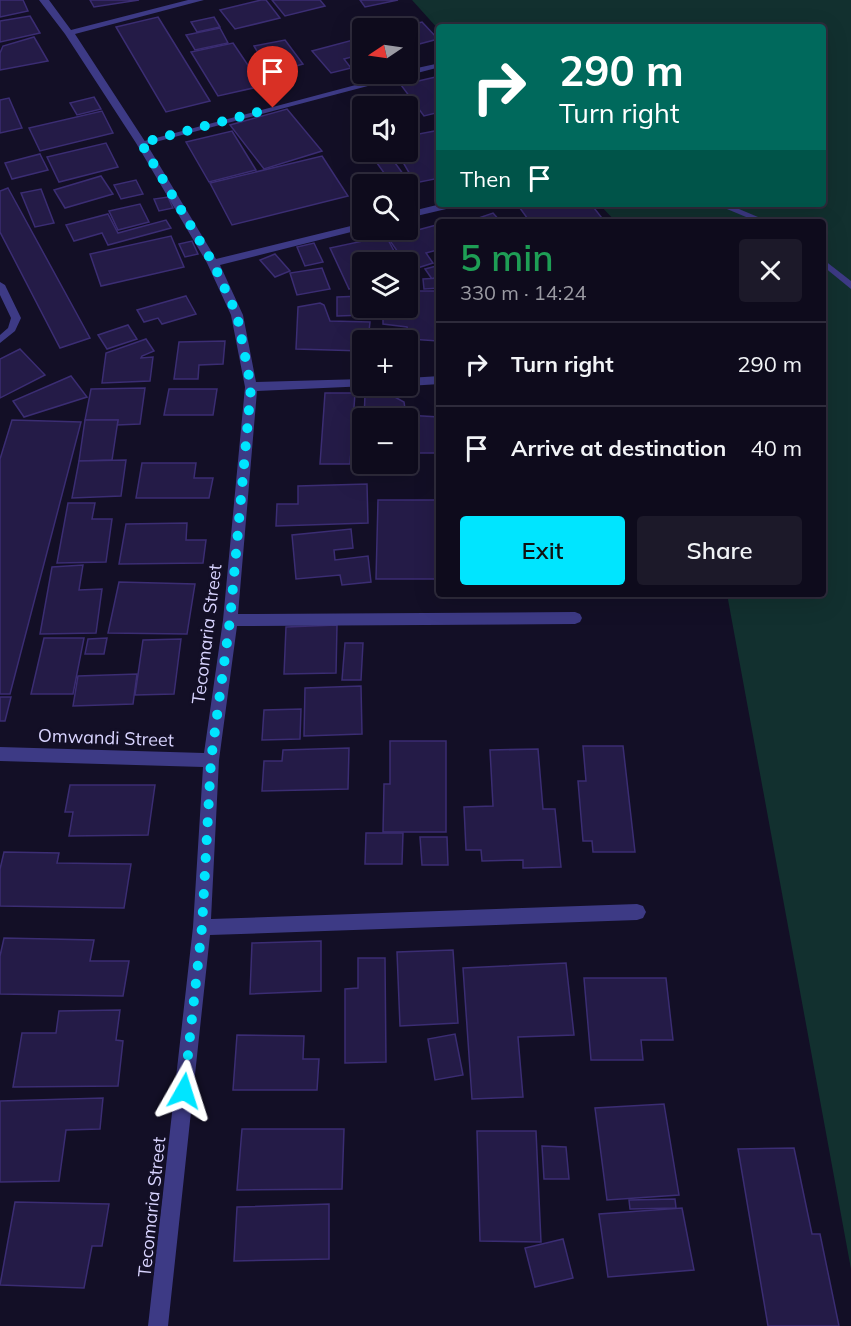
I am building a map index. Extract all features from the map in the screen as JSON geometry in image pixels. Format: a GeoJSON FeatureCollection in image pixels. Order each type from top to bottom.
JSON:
{"type":"FeatureCollection","features":[{"type":"Feature","properties":{"kind":"street","name":"Tecomaria Street"},"geometry":{"type":"LineString","coordinates":[[44,0],[69,33],[141,143],[213,263],[237,315],[251,387],[230,620],[211,760],[202,927],[158,1326]]}},
{"type":"Feature","properties":{"kind":"street"},"geometry":{"type":"LineString","coordinates":[[69,33],[199,0]]}},
{"type":"Feature","properties":{"kind":"street"},"geometry":{"type":"LineString","coordinates":[[418,213],[442,207]]}},
{"type":"Feature","properties":{"kind":"street"},"geometry":{"type":"LineString","coordinates":[[213,263],[352,229]]}},
{"type":"Feature","properties":{"kind":"street"},"geometry":{"type":"LineString","coordinates":[[418,381],[436,381]]}},
{"type":"Feature","properties":{"kind":"street"},"geometry":{"type":"LineString","coordinates":[[251,387],[352,383]]}},
{"type":"Feature","properties":{"kind":"street"},"geometry":{"type":"LineString","coordinates":[[230,620],[574,618]]}},
{"type":"Feature","properties":{"kind":"street","name":"Omwandi Street"},"geometry":{"type":"LineString","coordinates":[[0,754],[211,760]]}},
{"type":"Feature","properties":{"kind":"street"},"geometry":{"type":"LineString","coordinates":[[202,927],[637,912]]}},
{"type":"Feature","properties":{"kind":"lane"},"geometry":{"type":"LineString","coordinates":[[418,70],[436,66]]}},
{"type":"Feature","properties":{"kind":"lane"},"geometry":{"type":"LineString","coordinates":[[141,143],[364,84]]}},
{"type":"Feature","properties":{"kind":"lane"},"geometry":{"type":"LineString","coordinates":[[728,207],[758,219]]}},
{"type":"Feature","properties":{"kind":"lane"},"geometry":{"type":"LineString","coordinates":[[826,265],[851,286]]}},
{"type":"Feature","properties":{"kind":"lane"},"geometry":{"type":"LineString","coordinates":[[0,285],[16,318],[12,329],[0,340]]}},
{"type":"Feature","properties":{"kind":"green space"},"geometry":{"type":"Polygon","coordinates":[[[412,0],[851,0],[851,1269],[728,597],[826,597],[826,219],[613,219],[602,207],[826,207],[826,24],[436,24],[436,27],[412,0]]]}},
{"type":"Feature","properties":{"kind":"building"},"geometry":{"type":"Polygon","coordinates":[[[0,0],[23,0],[28,11],[0,17],[0,0]]]}},
{"type":"Feature","properties":{"kind":"building"},"geometry":{"type":"Polygon","coordinates":[[[90,0],[139,0],[94,7],[90,0]]]}},
{"type":"Feature","properties":{"kind":"building"},"geometry":{"type":"Polygon","coordinates":[[[266,0],[280,18],[235,29],[220,10],[266,0]]]}},
{"type":"Feature","properties":{"kind":"building"},"geometry":{"type":"Polygon","coordinates":[[[272,0],[320,0],[325,6],[285,16],[272,0]]]}},
{"type":"Feature","properties":{"kind":"building"},"geometry":{"type":"Polygon","coordinates":[[[360,0],[398,0],[365,7],[360,0]]]}},
{"type":"Feature","properties":{"kind":"building"},"geometry":{"type":"Polygon","coordinates":[[[30,16],[40,33],[0,42],[0,21],[30,16]]]}},
{"type":"Feature","properties":{"kind":"building"},"geometry":{"type":"Polygon","coordinates":[[[158,17],[210,101],[166,112],[116,27],[158,17]]]}},
{"type":"Feature","properties":{"kind":"building"},"geometry":{"type":"Polygon","coordinates":[[[214,17],[220,27],[197,32],[191,22],[214,17]]]}},
{"type":"Feature","properties":{"kind":"building"},"geometry":{"type":"Polygon","coordinates":[[[422,22],[436,40],[418,44],[418,23],[422,22]]]}},
{"type":"Feature","properties":{"kind":"building"},"geometry":{"type":"Polygon","coordinates":[[[220,28],[228,43],[195,50],[186,35],[220,28]]]}},
{"type":"Feature","properties":{"kind":"building"},"geometry":{"type":"Polygon","coordinates":[[[34,37],[48,61],[0,70],[0,53],[3,46],[34,37]]]}},
{"type":"Feature","properties":{"kind":"building"},"geometry":{"type":"Polygon","coordinates":[[[285,40],[303,64],[289,68],[295,77],[275,82],[254,46],[285,40]]]}},
{"type":"Feature","properties":{"kind":"building"},"geometry":{"type":"Polygon","coordinates":[[[352,40],[352,57],[344,59],[351,68],[331,73],[312,51],[352,40]]]}},
{"type":"Feature","properties":{"kind":"building"},"geometry":{"type":"Polygon","coordinates":[[[233,43],[262,86],[218,96],[191,52],[233,43]]]}},
{"type":"Feature","properties":{"kind":"building"},"geometry":{"type":"Polygon","coordinates":[[[436,77],[436,113],[424,116],[418,108],[418,96],[409,96],[401,85],[418,84],[418,81],[436,77]]]}},
{"type":"Feature","properties":{"kind":"building"},"geometry":{"type":"Polygon","coordinates":[[[94,97],[101,109],[77,115],[70,103],[94,97]]]}},
{"type":"Feature","properties":{"kind":"building"},"geometry":{"type":"Polygon","coordinates":[[[9,98],[22,128],[0,133],[0,100],[9,98]]]}},
{"type":"Feature","properties":{"kind":"building"},"geometry":{"type":"Polygon","coordinates":[[[287,109],[322,151],[264,169],[230,125],[287,109]]]}},
{"type":"Feature","properties":{"kind":"building"},"geometry":{"type":"Polygon","coordinates":[[[102,111],[113,133],[40,151],[29,128],[102,111]]]}},
{"type":"Feature","properties":{"kind":"building"},"geometry":{"type":"Polygon","coordinates":[[[232,131],[256,170],[209,182],[186,142],[232,131]]]}},
{"type":"Feature","properties":{"kind":"building"},"geometry":{"type":"Polygon","coordinates":[[[436,131],[436,179],[418,182],[418,174],[410,174],[403,162],[418,162],[418,134],[436,131]]]}},
{"type":"Feature","properties":{"kind":"building"},"geometry":{"type":"Polygon","coordinates":[[[106,143],[118,167],[59,182],[47,157],[106,143]]]}},
{"type":"Feature","properties":{"kind":"building"},"geometry":{"type":"Polygon","coordinates":[[[40,154],[48,170],[12,179],[5,163],[40,154]]]}},
{"type":"Feature","properties":{"kind":"building"},"geometry":{"type":"Polygon","coordinates":[[[322,156],[348,196],[232,225],[210,183],[322,156]]]}},
{"type":"Feature","properties":{"kind":"building"},"geometry":{"type":"Polygon","coordinates":[[[376,162],[394,162],[403,174],[385,174],[376,162]]]}},
{"type":"Feature","properties":{"kind":"building"},"geometry":{"type":"Polygon","coordinates":[[[101,176],[113,194],[65,208],[54,190],[101,176]]]}},
{"type":"Feature","properties":{"kind":"building"},"geometry":{"type":"Polygon","coordinates":[[[136,180],[143,194],[121,199],[114,185],[136,180]]]}},
{"type":"Feature","properties":{"kind":"building"},"geometry":{"type":"Polygon","coordinates":[[[8,188],[90,338],[60,348],[0,232],[0,191],[8,188]]]}},
{"type":"Feature","properties":{"kind":"building"},"geometry":{"type":"Polygon","coordinates":[[[41,189],[54,223],[35,227],[21,193],[41,189]]]}},
{"type":"Feature","properties":{"kind":"building"},"geometry":{"type":"Polygon","coordinates":[[[168,197],[173,208],[159,211],[154,199],[168,197]]]}},
{"type":"Feature","properties":{"kind":"building"},"geometry":{"type":"Polygon","coordinates":[[[140,204],[149,222],[118,230],[109,211],[140,204]]]}},
{"type":"Feature","properties":{"kind":"building"},"geometry":{"type":"Polygon","coordinates":[[[519,207],[593,207],[603,219],[528,219],[519,207]]]}},
{"type":"Feature","properties":{"kind":"building"},"geometry":{"type":"Polygon","coordinates":[[[493,213],[498,219],[476,219],[493,213]]]}},
{"type":"Feature","properties":{"kind":"building"},"geometry":{"type":"Polygon","coordinates":[[[108,214],[118,233],[166,220],[171,228],[108,245],[102,233],[74,241],[66,225],[108,214]]]}},
{"type":"Feature","properties":{"kind":"building"},"geometry":{"type":"Polygon","coordinates":[[[436,225],[436,250],[426,253],[433,263],[418,268],[418,252],[398,252],[389,240],[418,240],[418,230],[436,225]]]}},
{"type":"Feature","properties":{"kind":"building"},"geometry":{"type":"Polygon","coordinates":[[[171,236],[184,267],[101,286],[90,254],[171,236]]]}},
{"type":"Feature","properties":{"kind":"building"},"geometry":{"type":"Polygon","coordinates":[[[367,240],[388,240],[395,252],[352,252],[352,288],[349,289],[330,248],[367,240]]]}},
{"type":"Feature","properties":{"kind":"building"},"geometry":{"type":"Polygon","coordinates":[[[192,241],[198,254],[185,257],[179,244],[192,241]]]}},
{"type":"Feature","properties":{"kind":"building"},"geometry":{"type":"Polygon","coordinates":[[[314,243],[323,262],[305,266],[297,247],[314,243]]]}},
{"type":"Feature","properties":{"kind":"building"},"geometry":{"type":"Polygon","coordinates":[[[275,254],[290,271],[275,277],[260,260],[275,254]]]}},
{"type":"Feature","properties":{"kind":"building"},"geometry":{"type":"Polygon","coordinates":[[[436,266],[436,278],[432,279],[425,269],[436,266]]]}},
{"type":"Feature","properties":{"kind":"building"},"geometry":{"type":"Polygon","coordinates":[[[322,268],[330,289],[297,295],[290,273],[322,268]]]}},
{"type":"Feature","properties":{"kind":"building"},"geometry":{"type":"Polygon","coordinates":[[[436,278],[436,288],[424,289],[423,279],[436,278]]]}},
{"type":"Feature","properties":{"kind":"building"},"geometry":{"type":"Polygon","coordinates":[[[418,291],[436,291],[436,341],[418,340],[418,330],[383,324],[383,318],[418,318],[418,291]]]}},
{"type":"Feature","properties":{"kind":"building"},"geometry":{"type":"Polygon","coordinates":[[[186,296],[196,314],[162,324],[158,318],[144,322],[137,310],[186,296]]]}},
{"type":"Feature","properties":{"kind":"building"},"geometry":{"type":"Polygon","coordinates":[[[352,296],[352,315],[337,316],[337,297],[352,296]]]}},
{"type":"Feature","properties":{"kind":"building"},"geometry":{"type":"Polygon","coordinates":[[[320,303],[324,305],[330,321],[370,322],[369,330],[352,330],[352,351],[296,349],[298,307],[320,303]]]}},
{"type":"Feature","properties":{"kind":"building"},"geometry":{"type":"Polygon","coordinates":[[[128,325],[137,339],[107,349],[98,335],[128,325]]]}},
{"type":"Feature","properties":{"kind":"building"},"geometry":{"type":"Polygon","coordinates":[[[146,339],[154,351],[141,358],[153,357],[150,381],[102,383],[106,353],[146,339]]]}},
{"type":"Feature","properties":{"kind":"building"},"geometry":{"type":"Polygon","coordinates":[[[225,341],[223,364],[199,365],[198,379],[174,379],[179,342],[225,341]]]}},
{"type":"Feature","properties":{"kind":"building"},"geometry":{"type":"Polygon","coordinates":[[[20,349],[45,375],[0,398],[0,359],[20,349]]]}},
{"type":"Feature","properties":{"kind":"building"},"geometry":{"type":"Polygon","coordinates":[[[71,376],[87,397],[24,417],[13,401],[71,376]]]}},
{"type":"Feature","properties":{"kind":"building"},"geometry":{"type":"Polygon","coordinates":[[[145,388],[140,424],[117,425],[118,420],[85,420],[91,389],[145,388]]]}},
{"type":"Feature","properties":{"kind":"building"},"geometry":{"type":"Polygon","coordinates":[[[169,389],[217,389],[213,415],[164,415],[169,389]]]}},
{"type":"Feature","properties":{"kind":"building"},"geometry":{"type":"Polygon","coordinates":[[[325,393],[352,393],[352,396],[355,396],[354,408],[352,408],[350,464],[320,464],[325,393]]]}},
{"type":"Feature","properties":{"kind":"building"},"geometry":{"type":"Polygon","coordinates":[[[365,396],[393,396],[404,402],[405,408],[364,408],[365,396]]]}},
{"type":"Feature","properties":{"kind":"building"},"geometry":{"type":"Polygon","coordinates":[[[418,416],[436,417],[436,453],[418,453],[418,416]]]}},
{"type":"Feature","properties":{"kind":"building"},"geometry":{"type":"Polygon","coordinates":[[[12,420],[81,422],[10,694],[0,694],[0,459],[12,420]]]}},
{"type":"Feature","properties":{"kind":"building"},"geometry":{"type":"Polygon","coordinates":[[[85,420],[118,420],[112,460],[79,461],[85,420]]]}},
{"type":"Feature","properties":{"kind":"building"},"geometry":{"type":"Polygon","coordinates":[[[126,460],[121,496],[72,498],[79,461],[126,460]]]}},
{"type":"Feature","properties":{"kind":"building"},"geometry":{"type":"Polygon","coordinates":[[[142,463],[196,463],[194,478],[213,478],[209,498],[136,498],[142,463]]]}},
{"type":"Feature","properties":{"kind":"building"},"geometry":{"type":"Polygon","coordinates":[[[367,484],[368,523],[276,526],[277,504],[298,504],[298,486],[367,484]]]}},
{"type":"Feature","properties":{"kind":"building"},"geometry":{"type":"Polygon","coordinates":[[[378,500],[436,500],[436,579],[376,579],[378,500]]]}},
{"type":"Feature","properties":{"kind":"building"},"geometry":{"type":"Polygon","coordinates":[[[68,503],[95,503],[92,519],[112,519],[106,562],[57,563],[68,503]]]}},
{"type":"Feature","properties":{"kind":"building"},"geometry":{"type":"Polygon","coordinates":[[[187,523],[186,540],[206,540],[203,563],[119,564],[126,524],[187,523]]]}},
{"type":"Feature","properties":{"kind":"building"},"geometry":{"type":"Polygon","coordinates":[[[351,529],[353,548],[334,550],[335,560],[368,556],[371,582],[342,585],[340,575],[296,579],[292,535],[351,529]]]}},
{"type":"Feature","properties":{"kind":"building"},"geometry":{"type":"Polygon","coordinates":[[[83,565],[79,590],[102,589],[96,633],[40,634],[52,567],[83,565]]]}},
{"type":"Feature","properties":{"kind":"building"},"geometry":{"type":"Polygon","coordinates":[[[119,582],[195,584],[187,634],[108,633],[119,582]]]}},
{"type":"Feature","properties":{"kind":"building"},"geometry":{"type":"Polygon","coordinates":[[[337,625],[336,673],[284,674],[286,627],[337,625]]]}},
{"type":"Feature","properties":{"kind":"building"},"geometry":{"type":"Polygon","coordinates":[[[44,638],[84,638],[73,694],[31,694],[44,638]]]}},
{"type":"Feature","properties":{"kind":"building"},"geometry":{"type":"Polygon","coordinates":[[[107,638],[104,654],[85,654],[88,639],[107,638]]]}},
{"type":"Feature","properties":{"kind":"building"},"geometry":{"type":"Polygon","coordinates":[[[181,639],[174,694],[135,695],[143,640],[181,639]]]}},
{"type":"Feature","properties":{"kind":"building"},"geometry":{"type":"Polygon","coordinates":[[[345,643],[363,643],[361,680],[342,680],[345,643]]]}},
{"type":"Feature","properties":{"kind":"building"},"geometry":{"type":"Polygon","coordinates":[[[137,674],[133,704],[73,706],[78,676],[137,674]]]}},
{"type":"Feature","properties":{"kind":"building"},"geometry":{"type":"Polygon","coordinates":[[[361,686],[362,734],[304,736],[305,688],[361,686]]]}},
{"type":"Feature","properties":{"kind":"building"},"geometry":{"type":"Polygon","coordinates":[[[0,697],[11,697],[5,721],[0,721],[0,697]]]}},
{"type":"Feature","properties":{"kind":"building"},"geometry":{"type":"Polygon","coordinates":[[[301,709],[300,739],[262,740],[264,710],[301,709]]]}},
{"type":"Feature","properties":{"kind":"building"},"geometry":{"type":"Polygon","coordinates":[[[390,741],[446,741],[446,832],[383,832],[384,784],[390,784],[390,741]]]}},
{"type":"Feature","properties":{"kind":"building"},"geometry":{"type":"Polygon","coordinates":[[[583,746],[623,746],[635,852],[593,852],[592,841],[583,841],[578,781],[586,781],[583,746]]]}},
{"type":"Feature","properties":{"kind":"building"},"geometry":{"type":"Polygon","coordinates":[[[349,748],[348,789],[262,791],[264,761],[282,761],[283,750],[349,748]]]}},
{"type":"Feature","properties":{"kind":"building"},"geometry":{"type":"Polygon","coordinates":[[[538,749],[543,809],[555,809],[561,867],[523,868],[523,860],[482,861],[481,850],[466,850],[464,807],[493,806],[490,750],[538,749]]]}},
{"type":"Feature","properties":{"kind":"building"},"geometry":{"type":"Polygon","coordinates":[[[70,785],[155,785],[148,835],[69,836],[73,812],[65,812],[70,785]]]}},
{"type":"Feature","properties":{"kind":"building"},"geometry":{"type":"Polygon","coordinates":[[[366,833],[403,833],[402,864],[365,864],[366,833]]]}},
{"type":"Feature","properties":{"kind":"building"},"geometry":{"type":"Polygon","coordinates":[[[420,837],[447,837],[448,865],[422,865],[420,837]]]}},
{"type":"Feature","properties":{"kind":"building"},"geometry":{"type":"Polygon","coordinates":[[[4,852],[59,853],[57,863],[131,864],[124,908],[0,906],[0,869],[4,852]]]}},
{"type":"Feature","properties":{"kind":"building"},"geometry":{"type":"Polygon","coordinates":[[[4,938],[94,940],[90,961],[129,961],[123,996],[0,994],[0,956],[4,938]]]}},
{"type":"Feature","properties":{"kind":"building"},"geometry":{"type":"Polygon","coordinates":[[[321,941],[321,991],[250,994],[252,943],[321,941]]]}},
{"type":"Feature","properties":{"kind":"building"},"geometry":{"type":"Polygon","coordinates":[[[453,950],[458,1023],[400,1026],[397,952],[453,950]]]}},
{"type":"Feature","properties":{"kind":"building"},"geometry":{"type":"Polygon","coordinates":[[[358,958],[385,958],[386,1062],[345,1063],[345,989],[358,988],[358,958]]]}},
{"type":"Feature","properties":{"kind":"building"},"geometry":{"type":"Polygon","coordinates":[[[566,963],[574,1035],[518,1037],[523,1097],[472,1099],[463,968],[566,963]]]}},
{"type":"Feature","properties":{"kind":"building"},"geometry":{"type":"Polygon","coordinates":[[[584,978],[666,978],[673,1040],[641,1040],[643,1060],[591,1060],[584,978]]]}},
{"type":"Feature","properties":{"kind":"building"},"geometry":{"type":"Polygon","coordinates":[[[120,1010],[116,1040],[123,1041],[118,1086],[13,1087],[22,1033],[56,1033],[59,1011],[120,1010]]]}},
{"type":"Feature","properties":{"kind":"building"},"geometry":{"type":"Polygon","coordinates":[[[455,1034],[463,1075],[435,1080],[428,1039],[455,1034]]]}},
{"type":"Feature","properties":{"kind":"building"},"geometry":{"type":"Polygon","coordinates":[[[237,1035],[304,1036],[303,1059],[319,1059],[317,1090],[233,1090],[237,1035]]]}},
{"type":"Feature","properties":{"kind":"building"},"geometry":{"type":"Polygon","coordinates":[[[103,1098],[100,1129],[66,1130],[59,1181],[0,1182],[0,1101],[103,1098]]]}},
{"type":"Feature","properties":{"kind":"building"},"geometry":{"type":"Polygon","coordinates":[[[664,1104],[679,1195],[607,1200],[595,1108],[664,1104]]]}},
{"type":"Feature","properties":{"kind":"building"},"geometry":{"type":"Polygon","coordinates":[[[242,1129],[344,1129],[342,1189],[237,1190],[242,1129]]]}},
{"type":"Feature","properties":{"kind":"building"},"geometry":{"type":"Polygon","coordinates":[[[477,1131],[536,1131],[541,1242],[480,1241],[477,1131]]]}},
{"type":"Feature","properties":{"kind":"building"},"geometry":{"type":"Polygon","coordinates":[[[542,1146],[566,1147],[569,1179],[544,1179],[542,1146]]]}},
{"type":"Feature","properties":{"kind":"building"},"geometry":{"type":"Polygon","coordinates":[[[794,1148],[812,1234],[820,1234],[839,1326],[768,1326],[738,1149],[794,1148]]]}},
{"type":"Feature","properties":{"kind":"building"},"geometry":{"type":"Polygon","coordinates":[[[675,1199],[676,1208],[630,1209],[629,1200],[675,1199]]]}},
{"type":"Feature","properties":{"kind":"building"},"geometry":{"type":"Polygon","coordinates":[[[15,1202],[109,1204],[102,1246],[92,1246],[84,1288],[0,1285],[15,1202]]]}},
{"type":"Feature","properties":{"kind":"building"},"geometry":{"type":"Polygon","coordinates":[[[329,1204],[329,1259],[234,1261],[237,1207],[329,1204]]]}},
{"type":"Feature","properties":{"kind":"building"},"geometry":{"type":"Polygon","coordinates":[[[682,1208],[694,1270],[608,1277],[599,1214],[682,1208]]]}},
{"type":"Feature","properties":{"kind":"building"},"geometry":{"type":"Polygon","coordinates":[[[563,1239],[573,1278],[535,1287],[525,1248],[563,1239]]]}},
{"type":"Feature","properties":{"kind":"route"},"geometry":{"type":"LineString","coordinates":[[184,1091],[202,927],[211,760],[230,620],[251,387],[237,315],[213,263],[141,143],[273,108]]}}]}
